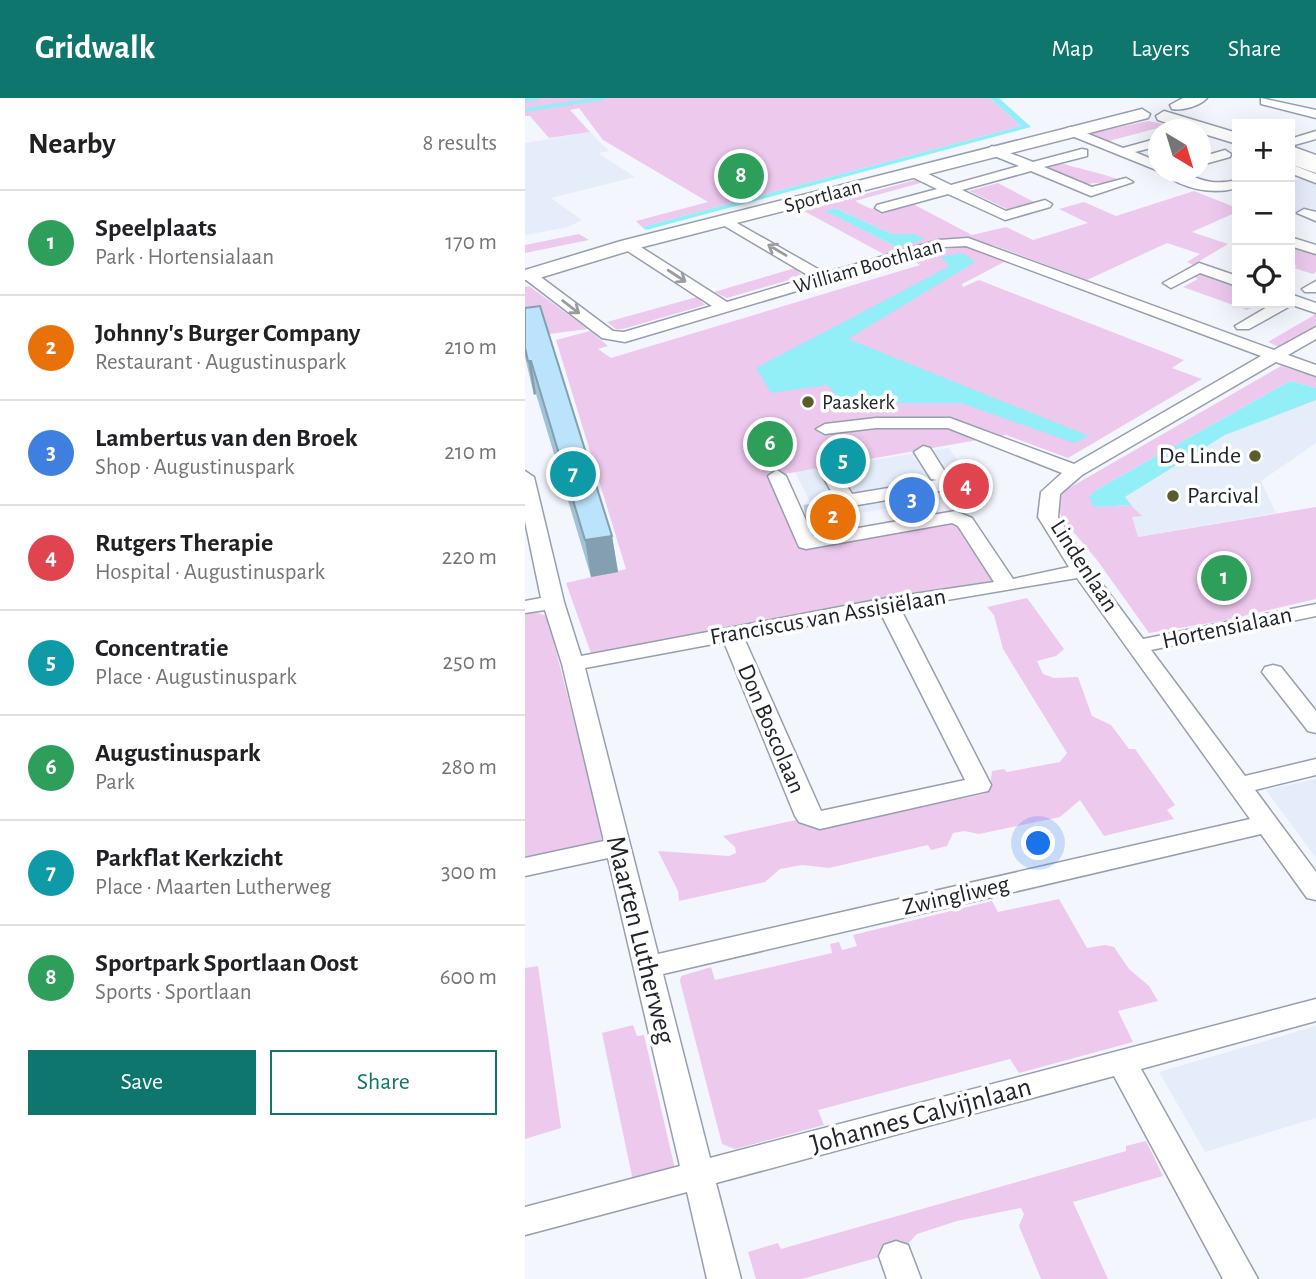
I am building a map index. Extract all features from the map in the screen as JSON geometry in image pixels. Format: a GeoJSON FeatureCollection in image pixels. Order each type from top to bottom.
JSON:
{"type":"FeatureCollection","features":[{"type":"Feature","properties":{"kind":"street","name":"Sportlaan"},"geometry":{"type":"LineString","coordinates":[[527,275],[1071,131],[1154,105],[1199,98]]}},
{"type":"Feature","properties":{"kind":"street"},"geometry":{"type":"LineString","coordinates":[[1265,101],[1316,114]]}},
{"type":"Feature","properties":{"kind":"street"},"geometry":{"type":"LineString","coordinates":[[1154,105],[1232,136]]}},
{"type":"Feature","properties":{"kind":"street"},"geometry":{"type":"LineString","coordinates":[[1071,131],[1148,163]]}},
{"type":"Feature","properties":{"kind":"street"},"geometry":{"type":"LineString","coordinates":[[1295,141],[1316,135]]}},
{"type":"Feature","properties":{"kind":"street"},"geometry":{"type":"LineString","coordinates":[[1122,152],[1148,145]]}},
{"type":"Feature","properties":{"kind":"street"},"geometry":{"type":"LineString","coordinates":[[992,150],[1091,192],[1126,182]]}},
{"type":"Feature","properties":{"kind":"street"},"geometry":{"type":"LineString","coordinates":[[1295,151],[1316,159]]}},
{"type":"Feature","properties":{"kind":"street","name":"Sportlaan"},"geometry":{"type":"LineString","coordinates":[[882,208],[1082,153]]}},
{"type":"Feature","properties":{"kind":"street"},"geometry":{"type":"LineString","coordinates":[[1211,158],[1225,154]]}},
{"type":"Feature","properties":{"kind":"street"},"geometry":{"type":"LineString","coordinates":[[1295,160],[1316,169]]}},
{"type":"Feature","properties":{"kind":"street"},"geometry":{"type":"LineString","coordinates":[[1295,170],[1316,179]]}},
{"type":"Feature","properties":{"kind":"street"},"geometry":{"type":"LineString","coordinates":[[913,172],[1005,216],[1045,204]]}},
{"type":"Feature","properties":{"kind":"street"},"geometry":{"type":"LineString","coordinates":[[1193,182],[1219,190],[1232,186]]}},
{"type":"Feature","properties":{"kind":"street"},"geometry":{"type":"LineString","coordinates":[[728,222],[824,279]]}},
{"type":"Feature","properties":{"kind":"street","name":"William Boothlaan"},"geometry":{"type":"LineString","coordinates":[[527,275],[613,337],[625,337],[944,243],[968,242],[1316,371]]}},
{"type":"Feature","properties":{"kind":"street"},"geometry":{"type":"LineString","coordinates":[[1295,243],[1316,250]]}},
{"type":"Feature","properties":{"kind":"street"},"geometry":{"type":"LineString","coordinates":[[631,247],[726,308]]}},
{"type":"Feature","properties":{"kind":"street"},"geometry":{"type":"LineString","coordinates":[[1171,283],[1199,268],[1232,280]]}},
{"type":"Feature","properties":{"kind":"street"},"geometry":{"type":"LineString","coordinates":[[1295,302],[1316,308]]}},
{"type":"Feature","properties":{"kind":"street"},"geometry":{"type":"LineString","coordinates":[[1243,326],[1276,308]]}},
{"type":"Feature","properties":{"kind":"street","name":"Lindenlaan"},"geometry":{"type":"LineString","coordinates":[[1316,332],[1075,471],[1051,492],[1048,517],[1082,571],[1316,891]]}},
{"type":"Feature","properties":{"kind":"street"},"geometry":{"type":"LineString","coordinates":[[825,429],[876,423],[950,423],[1075,471]]}},
{"type":"Feature","properties":{"kind":"street"},"geometry":{"type":"LineString","coordinates":[[827,468],[837,505],[946,481],[923,452]]}},
{"type":"Feature","properties":{"kind":"street"},"geometry":{"type":"LineString","coordinates":[[777,476],[800,514],[806,543],[955,517],[965,522],[1007,586]]}},
{"type":"Feature","properties":{"kind":"street","name":"Maarten Lutherweg"},"geometry":{"type":"LineString","coordinates":[[525,477],[530,521],[573,664],[724,1279]]}},
{"type":"Feature","properties":{"kind":"street","name":"Franciscus van Assisiëlaan"},"geometry":{"type":"LineString","coordinates":[[573,664],[887,604],[1007,586],[1082,571]]}},
{"type":"Feature","properties":{"kind":"street"},"geometry":{"type":"LineString","coordinates":[[525,607],[553,602]]}},
{"type":"Feature","properties":{"kind":"street","name":"Don Boscolaan"},"geometry":{"type":"LineString","coordinates":[[732,635],[808,816],[821,820],[979,785],[887,604]]}},
{"type":"Feature","properties":{"kind":"street","name":"Hortensialaan"},"geometry":{"type":"LineString","coordinates":[[1139,646],[1316,610]]}},
{"type":"Feature","properties":{"kind":"street"},"geometry":{"type":"LineString","coordinates":[[1273,673],[1316,726]]}},
{"type":"Feature","properties":{"kind":"street"},"geometry":{"type":"LineString","coordinates":[[1240,785],[1316,767]]}},
{"type":"Feature","properties":{"kind":"street","name":"Zwingliweg"},"geometry":{"type":"LineString","coordinates":[[646,967],[1267,824]]}},
{"type":"Feature","properties":{"kind":"street"},"geometry":{"type":"LineString","coordinates":[[525,867],[618,847]]}},
{"type":"Feature","properties":{"kind":"street","name":"Johannes Calvijnlaan"},"geometry":{"type":"LineString","coordinates":[[525,1221],[1316,1010]]}},
{"type":"Feature","properties":{"kind":"street"},"geometry":{"type":"LineString","coordinates":[[1122,1062],[1241,1279]]}},
{"type":"Feature","properties":{"kind":"shaded area"},"geometry":{"type":"Polygon","coordinates":[[[525,98],[990,98],[1021,126],[642,227],[636,221],[708,202],[603,140],[579,108],[570,110],[590,132],[549,138],[530,116],[525,116],[525,98]]]}},
{"type":"Feature","properties":{"kind":"shaded area"},"geometry":{"type":"Polygon","coordinates":[[[1148,121],[1148,131],[1109,141],[1094,136],[1093,133],[1148,121]]]}},
{"type":"Feature","properties":{"kind":"shaded area"},"geometry":{"type":"Polygon","coordinates":[[[590,132],[609,151],[598,153],[635,177],[551,198],[582,220],[568,227],[525,235],[525,143],[590,132]]]}},
{"type":"Feature","properties":{"kind":"shaded area"},"geometry":{"type":"Polygon","coordinates":[[[1064,164],[1122,181],[1084,185],[1043,167],[1064,164]]]}},
{"type":"Feature","properties":{"kind":"shaded area"},"geometry":{"type":"Polygon","coordinates":[[[1316,173],[1316,210],[1310,208],[1295,213],[1296,180],[1316,173]]]}},
{"type":"Feature","properties":{"kind":"shaded area"},"geometry":{"type":"Polygon","coordinates":[[[922,178],[928,181],[855,201],[877,210],[913,204],[972,235],[1006,227],[1033,240],[1088,223],[1059,209],[1084,202],[1116,216],[1194,191],[1232,206],[1232,214],[1192,232],[1228,244],[1193,265],[1187,262],[1200,254],[1167,243],[1087,280],[996,246],[972,240],[887,256],[804,211],[922,178]],[[835,208],[826,211],[897,247],[914,234],[892,234],[835,208]]]}},
{"type":"Feature","properties":{"kind":"shaded area"},"geometry":{"type":"Polygon","coordinates":[[[998,183],[1036,204],[1009,210],[969,191],[998,183]]]}},
{"type":"Feature","properties":{"kind":"shaded area"},"geometry":{"type":"Polygon","coordinates":[[[579,234],[589,240],[525,253],[525,245],[579,234]]]}},
{"type":"Feature","properties":{"kind":"shaded area"},"geometry":{"type":"Polygon","coordinates":[[[963,245],[1006,261],[962,284],[963,287],[979,280],[1184,360],[1172,368],[1202,379],[1068,458],[1006,435],[779,475],[802,548],[962,521],[999,580],[592,656],[566,583],[626,569],[556,340],[590,331],[608,346],[598,349],[611,358],[920,265],[912,259],[963,245]]]}},
{"type":"Feature","properties":{"kind":"shaded area"},"geometry":{"type":"Polygon","coordinates":[[[1295,247],[1316,254],[1316,272],[1313,274],[1295,268],[1295,247]]]}},
{"type":"Feature","properties":{"kind":"shaded area"},"geometry":{"type":"Polygon","coordinates":[[[795,268],[803,276],[727,298],[714,292],[795,268]]]}},
{"type":"Feature","properties":{"kind":"shaded area"},"geometry":{"type":"Polygon","coordinates":[[[1209,273],[1232,281],[1232,305],[1183,287],[1198,279],[1192,276],[1209,273]]]}},
{"type":"Feature","properties":{"kind":"shaded area"},"geometry":{"type":"Polygon","coordinates":[[[529,286],[588,329],[525,337],[525,287],[529,286]]]}},
{"type":"Feature","properties":{"kind":"shaded area"},"geometry":{"type":"Polygon","coordinates":[[[697,297],[705,305],[623,329],[616,329],[607,322],[697,297]]]}},
{"type":"Feature","properties":{"kind":"shaded area"},"geometry":{"type":"Polygon","coordinates":[[[1316,314],[1316,326],[1279,347],[1268,342],[1316,314]]]}},
{"type":"Feature","properties":{"kind":"shaded area"},"geometry":{"type":"Polygon","coordinates":[[[1281,366],[1316,377],[1316,388],[1290,381],[1096,490],[1094,507],[1131,505],[1142,516],[1132,517],[1138,537],[1316,507],[1316,599],[1222,621],[1149,633],[1097,560],[1061,517],[1058,502],[1063,492],[1076,484],[1281,366]]]}},
{"type":"Feature","properties":{"kind":"shaded area"},"geometry":{"type":"Polygon","coordinates":[[[1316,400],[1316,443],[1261,481],[1276,513],[1137,537],[1132,517],[1141,515],[1124,498],[1225,435],[1316,400]]]}},
{"type":"Feature","properties":{"kind":"shaded area"},"geometry":{"type":"Polygon","coordinates":[[[949,448],[979,493],[819,520],[795,472],[949,448]]]}},
{"type":"Feature","properties":{"kind":"shaded area"},"geometry":{"type":"Polygon","coordinates":[[[1027,598],[1064,649],[1056,656],[1037,661],[1043,674],[1054,678],[1078,677],[1092,716],[1111,725],[1129,749],[1135,749],[1175,805],[1167,810],[1174,819],[1104,836],[1080,800],[1060,817],[979,834],[964,831],[953,833],[947,846],[931,850],[928,845],[829,868],[802,865],[780,869],[765,882],[679,901],[678,891],[658,851],[729,856],[736,853],[735,847],[723,836],[796,820],[819,829],[984,794],[990,785],[992,771],[1004,769],[1007,772],[1060,762],[1067,753],[1003,649],[994,615],[987,607],[1027,598]]]}},
{"type":"Feature","properties":{"kind":"shaded area"},"geometry":{"type":"Polygon","coordinates":[[[535,612],[547,616],[605,842],[525,859],[525,614],[535,612]]]}},
{"type":"Feature","properties":{"kind":"shaded area"},"geometry":{"type":"Polygon","coordinates":[[[1316,779],[1316,858],[1266,790],[1316,779]]]}},
{"type":"Feature","properties":{"kind":"shaded area"},"geometry":{"type":"Polygon","coordinates":[[[1059,899],[1087,948],[1105,945],[1114,947],[1129,969],[1149,986],[1158,1001],[1118,1011],[1133,1042],[1019,1073],[1010,1059],[818,1110],[824,1125],[735,1149],[722,1144],[680,981],[681,976],[711,967],[715,980],[832,953],[830,944],[839,942],[842,950],[857,946],[853,935],[992,901],[998,912],[1059,899]]]}},
{"type":"Feature","properties":{"kind":"shaded area"},"geometry":{"type":"Polygon","coordinates":[[[538,966],[561,1128],[525,1139],[525,968],[538,966]]]}},
{"type":"Feature","properties":{"kind":"shaded area"},"geometry":{"type":"Polygon","coordinates":[[[633,1025],[637,1036],[644,1035],[675,1169],[633,1181],[602,1033],[633,1025]]]}},
{"type":"Feature","properties":{"kind":"shaded area"},"geometry":{"type":"Polygon","coordinates":[[[1316,1026],[1316,1118],[1205,1152],[1159,1072],[1316,1026]]]}},
{"type":"Feature","properties":{"kind":"shaded area"},"geometry":{"type":"Polygon","coordinates":[[[1146,1141],[1163,1176],[1073,1202],[1108,1279],[1041,1279],[1019,1226],[1024,1214],[1021,1208],[957,1221],[917,1234],[901,1251],[802,1279],[756,1279],[748,1252],[778,1243],[781,1249],[1126,1151],[1126,1146],[1146,1141]]]}},
{"type":"Feature","properties":{"kind":"water"},"geometry":{"type":"Polygon","coordinates":[[[990,98],[999,98],[1031,127],[646,230],[642,227],[1021,126],[990,98]]]}},
{"type":"Feature","properties":{"kind":"water"},"geometry":{"type":"Polygon","coordinates":[[[835,208],[892,234],[914,234],[925,239],[897,247],[825,211],[835,208]]]}},
{"type":"Feature","properties":{"kind":"water"},"geometry":{"type":"Polygon","coordinates":[[[964,254],[975,262],[848,339],[1089,436],[1074,443],[961,403],[841,403],[828,385],[771,393],[756,368],[950,266],[941,257],[964,254]]]}},
{"type":"Feature","properties":{"kind":"water"},"geometry":{"type":"Polygon","coordinates":[[[1290,381],[1316,388],[1316,400],[1225,435],[1125,497],[1131,505],[1094,507],[1089,497],[1096,490],[1290,381]]]}},
{"type":"Feature","properties":{"kind":"building"},"geometry":{"type":"Polygon","coordinates":[[[540,306],[612,536],[585,540],[531,361],[528,361],[525,348],[525,308],[540,306]]]}},
{"type":"Feature","properties":{"kind":"waterway"},"geometry":{"type":"LineString","coordinates":[[525,100],[538,98]]}},
{"type":"Feature","properties":{"kind":"waterway"},"geometry":{"type":"LineString","coordinates":[[525,110],[604,98]]}},
{"type":"Feature","properties":{"kind":"tunnel"},"geometry":{"type":"LineString","coordinates":[[805,514],[829,510]]}},
{"type":"Feature","properties":{"kind":"place","name":"Sportpark Sportlaan Oost"},"geometry":{"type":"Point","coordinates":[741,176]}},
{"type":"Feature","properties":{"kind":"place","name":"Paaskerk"},"geometry":{"type":"Point","coordinates":[808,402]}},
{"type":"Feature","properties":{"kind":"place","name":"Augustinuspark"},"geometry":{"type":"Point","coordinates":[770,444]}},
{"type":"Feature","properties":{"kind":"place","name":"De Linde"},"geometry":{"type":"Point","coordinates":[1255,456]}},
{"type":"Feature","properties":{"kind":"place","name":"Concentratie"},"geometry":{"type":"Point","coordinates":[843,461]}},
{"type":"Feature","properties":{"kind":"place","name":"Parkflat Kerkzicht"},"geometry":{"type":"Point","coordinates":[573,474]}},
{"type":"Feature","properties":{"kind":"place","name":"Rutgers Therapie"},"geometry":{"type":"Point","coordinates":[966,486]}},
{"type":"Feature","properties":{"kind":"place","name":"Parcival"},"geometry":{"type":"Point","coordinates":[1173,496]}},
{"type":"Feature","properties":{"kind":"place","name":"Lambertus van den Broek"},"geometry":{"type":"Point","coordinates":[912,500]}},
{"type":"Feature","properties":{"kind":"place","name":"Johnny's Burger Company"},"geometry":{"type":"Point","coordinates":[833,517]}},
{"type":"Feature","properties":{"kind":"place","name":"Speelplaats"},"geometry":{"type":"Point","coordinates":[1224,578]}}]}
